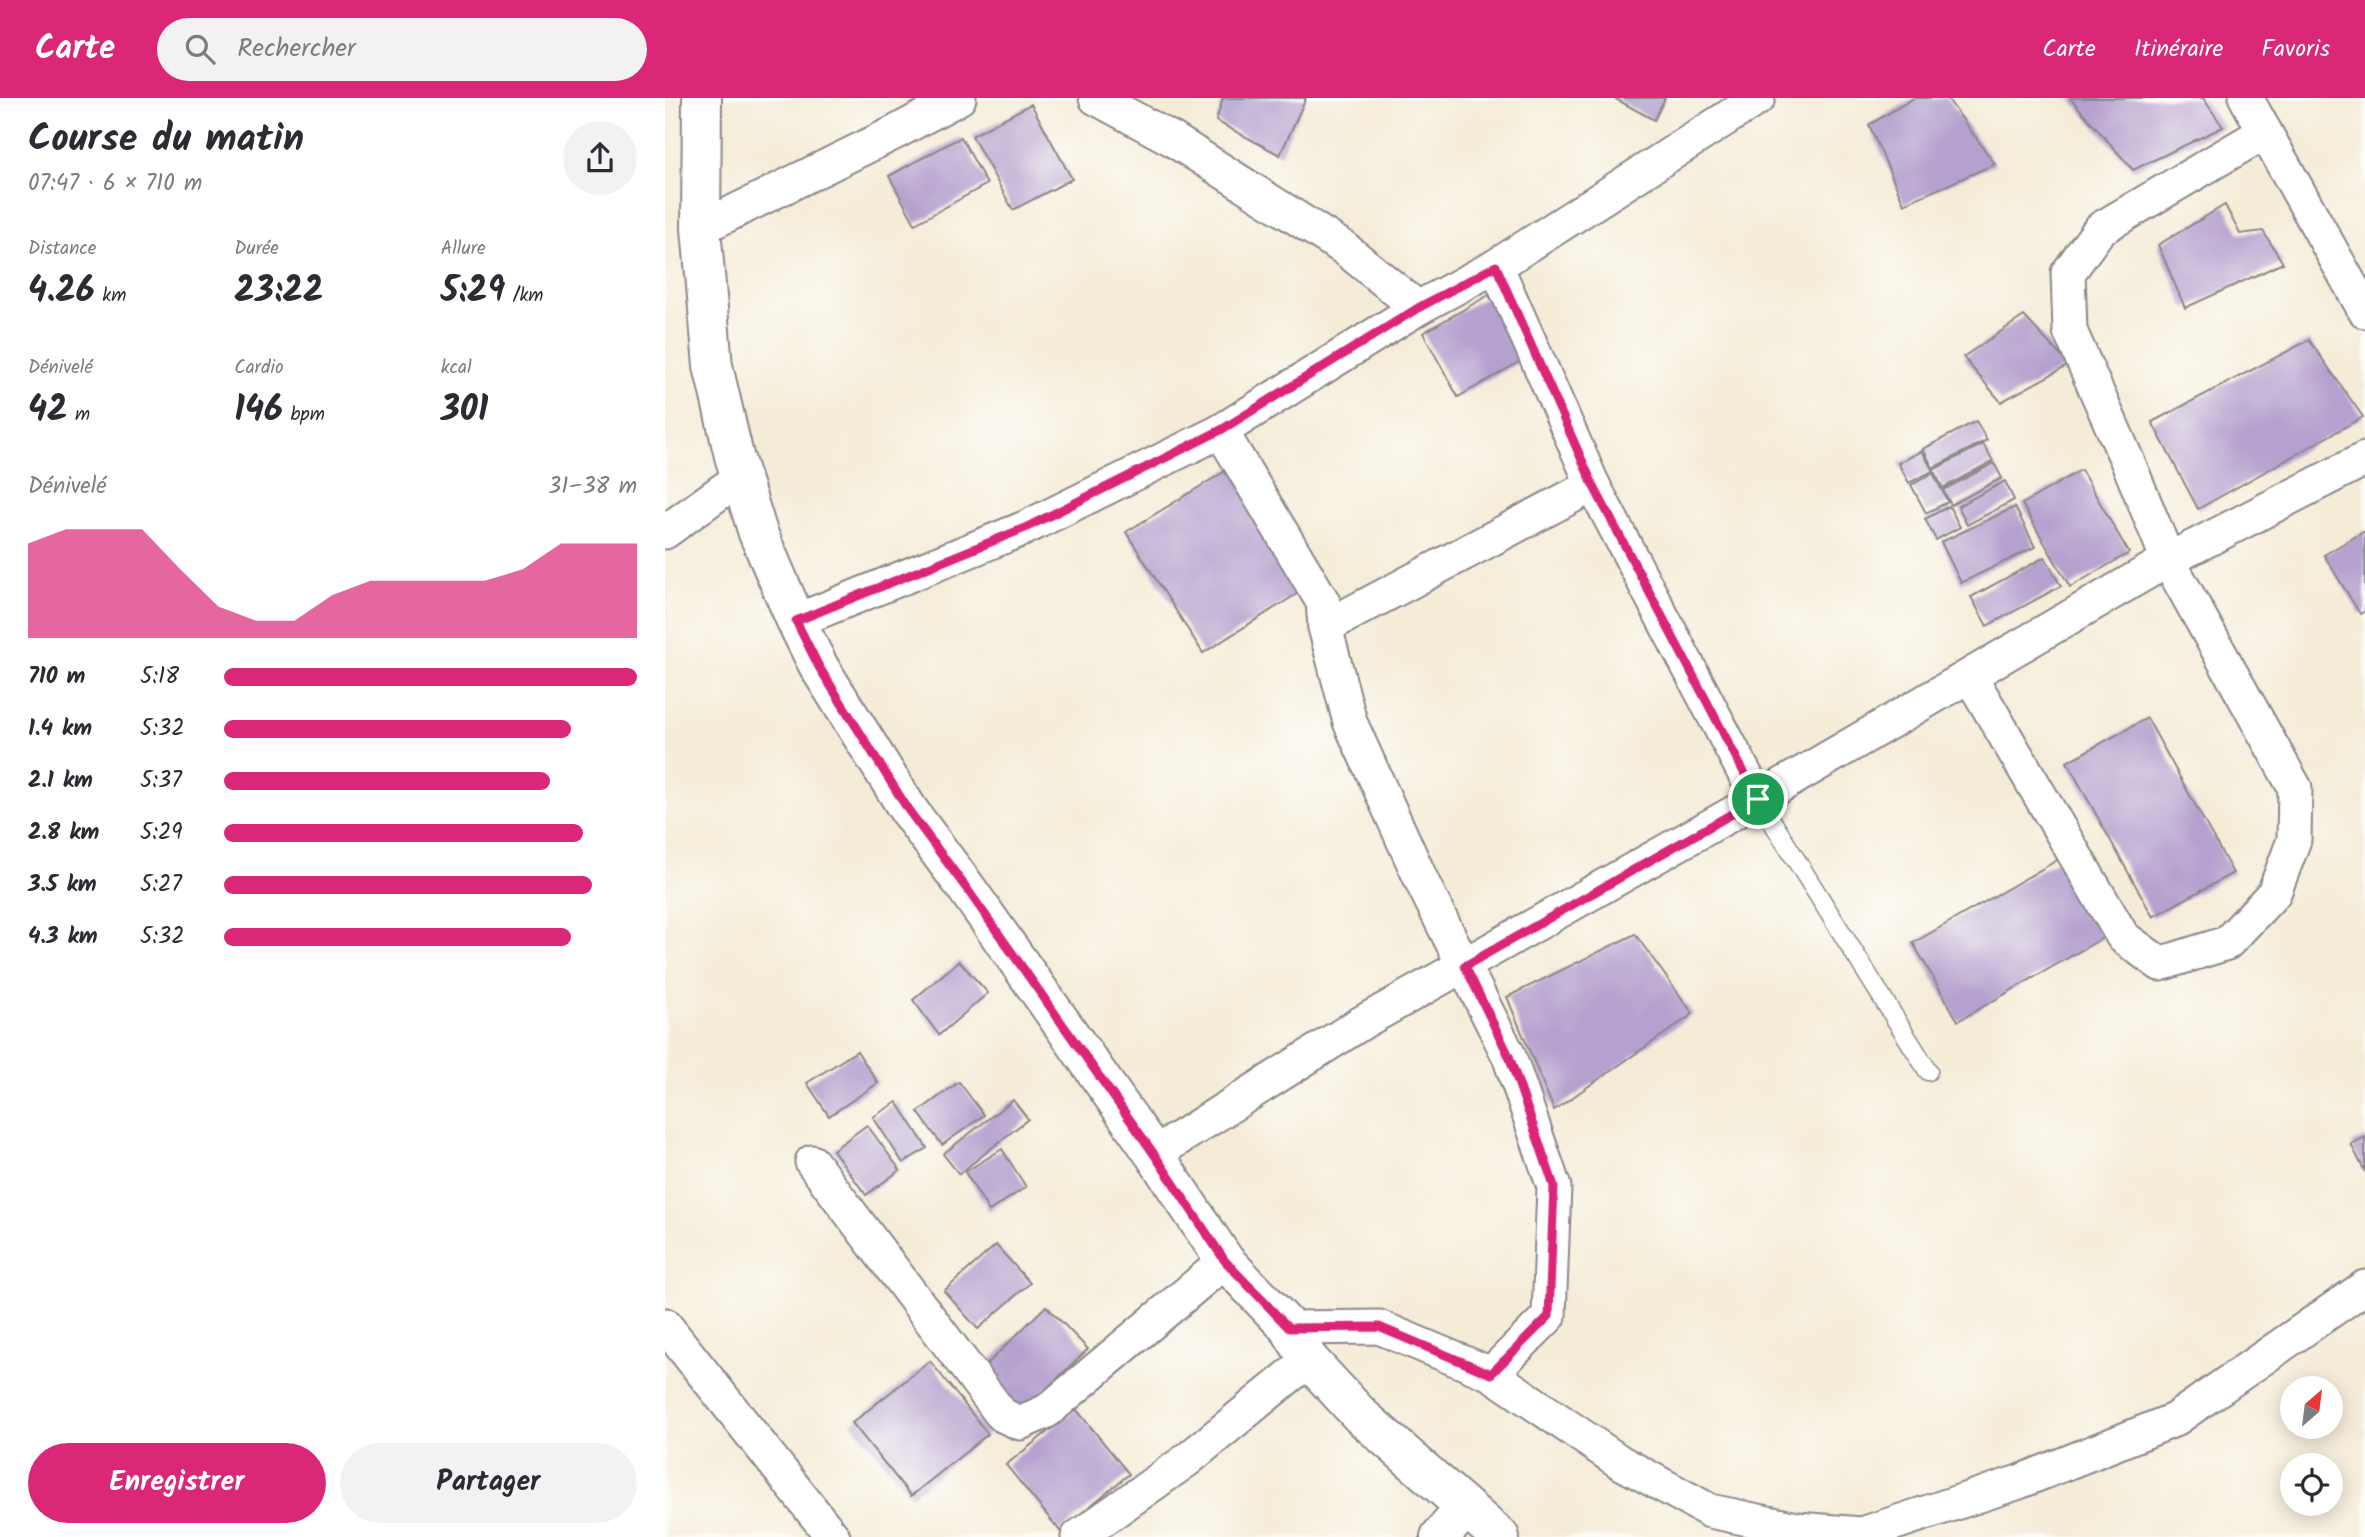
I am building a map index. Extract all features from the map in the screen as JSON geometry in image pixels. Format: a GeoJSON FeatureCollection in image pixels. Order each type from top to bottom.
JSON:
{"type":"FeatureCollection","features":[{"type":"Feature","properties":{"kind":"street"},"geometry":{"type":"LineString","coordinates":[[702,98],[701,228],[712,366],[758,533],[819,667],[909,811],[1154,1154],[1225,1261],[1289,1328],[1309,1360],[1361,1416],[1500,1537]]}},
{"type":"Feature","properties":{"kind":"street"},"geometry":{"type":"LineString","coordinates":[[701,228],[959,98]]}},
{"type":"Feature","properties":{"kind":"street"},"geometry":{"type":"LineString","coordinates":[[1096,98],[1172,139],[1344,248],[1418,308]]}},
{"type":"Feature","properties":{"kind":"street"},"geometry":{"type":"LineString","coordinates":[[796,621],[1025,528],[1221,430],[1418,308],[1496,266],[1758,98]]}},
{"type":"Feature","properties":{"kind":"street"},"geometry":{"type":"LineString","coordinates":[[2246,98],[2365,311]]}},
{"type":"Feature","properties":{"kind":"street"},"geometry":{"type":"LineString","coordinates":[[1970,676],[2123,937],[2160,964],[2227,943],[2274,893],[2294,840],[2295,789],[2168,560],[2070,331],[2068,273],[2099,229],[2265,132]]}},
{"type":"Feature","properties":{"kind":"street"},"geometry":{"type":"LineString","coordinates":[[1496,266],[1593,485],[1758,799]]}},
{"type":"Feature","properties":{"kind":"street"},"geometry":{"type":"LineString","coordinates":[[1221,430],[1323,601],[1325,626],[1350,722],[1424,886],[1509,1056],[1554,1186],[1549,1316],[1491,1374]]}},
{"type":"Feature","properties":{"kind":"street"},"geometry":{"type":"LineString","coordinates":[[1154,1154],[1363,1021],[1758,799],[2168,560],[2365,458]]}},
{"type":"Feature","properties":{"kind":"street"},"geometry":{"type":"LineString","coordinates":[[665,532],[741,477]]}},
{"type":"Feature","properties":{"kind":"street"},"geometry":{"type":"LineString","coordinates":[[1325,626],[1593,485]]}},
{"type":"Feature","properties":{"kind":"street"},"geometry":{"type":"LineString","coordinates":[[812,1162],[1002,1415],[1020,1423],[1047,1411],[1225,1261]]}},
{"type":"Feature","properties":{"kind":"street"},"geometry":{"type":"LineString","coordinates":[[1289,1328],[1379,1327],[1491,1374],[1620,1462],[1710,1511],[1797,1529],[1863,1534],[2019,1482],[2173,1420],[2365,1287]]}},
{"type":"Feature","properties":{"kind":"street"},"geometry":{"type":"LineString","coordinates":[[665,1325],[834,1537]]}},
{"type":"Feature","properties":{"kind":"street"},"geometry":{"type":"LineString","coordinates":[[1078,1537],[1187,1460],[1309,1360]]}},
{"type":"Feature","properties":{"kind":"street"},"geometry":{"type":"LineString","coordinates":[[1440,1537],[1465,1508]]}},
{"type":"Feature","properties":{"kind":"lane"},"geometry":{"type":"LineString","coordinates":[[1758,799],[1928,1071]]}},
{"type":"Feature","properties":{"kind":"building"},"geometry":{"type":"Polygon","coordinates":[[[1223,98],[1306,98],[1280,155],[1216,121],[1223,98]]]}},
{"type":"Feature","properties":{"kind":"building"},"geometry":{"type":"Polygon","coordinates":[[[1614,98],[1665,98],[1654,120],[1614,98]]]}},
{"type":"Feature","properties":{"kind":"building"},"geometry":{"type":"Polygon","coordinates":[[[1914,98],[1947,98],[1995,164],[1904,204],[1869,125],[1914,98]]]}},
{"type":"Feature","properties":{"kind":"building"},"geometry":{"type":"Polygon","coordinates":[[[2070,98],[2203,98],[2223,127],[2133,170],[2070,98]]]}},
{"type":"Feature","properties":{"kind":"building"},"geometry":{"type":"Polygon","coordinates":[[[1031,104],[1072,179],[1013,210],[972,136],[1031,104]]]}},
{"type":"Feature","properties":{"kind":"building"},"geometry":{"type":"Polygon","coordinates":[[[961,137],[987,184],[915,224],[889,176],[961,137]]]}},
{"type":"Feature","properties":{"kind":"building"},"geometry":{"type":"Polygon","coordinates":[[[2225,205],[2240,234],[2263,231],[2283,263],[2185,308],[2158,245],[2225,205]]]}},
{"type":"Feature","properties":{"kind":"building"},"geometry":{"type":"Polygon","coordinates":[[[1489,295],[1526,358],[1458,397],[1423,333],[1489,295]]]}},
{"type":"Feature","properties":{"kind":"building"},"geometry":{"type":"Polygon","coordinates":[[[2024,316],[2069,365],[2001,402],[1963,357],[2024,316]]]}},
{"type":"Feature","properties":{"kind":"building"},"geometry":{"type":"Polygon","coordinates":[[[2309,340],[2363,417],[2198,509],[2152,422],[2309,340]]]}},
{"type":"Feature","properties":{"kind":"building"},"geometry":{"type":"Polygon","coordinates":[[[1976,421],[1987,440],[1933,468],[1923,449],[1976,421]]]}},
{"type":"Feature","properties":{"kind":"building"},"geometry":{"type":"Polygon","coordinates":[[[1983,444],[1993,461],[1943,488],[1933,470],[1983,444]]]}},
{"type":"Feature","properties":{"kind":"building"},"geometry":{"type":"Polygon","coordinates":[[[1922,451],[1933,471],[1909,483],[1898,463],[1922,451]]]}},
{"type":"Feature","properties":{"kind":"building"},"geometry":{"type":"Polygon","coordinates":[[[1994,463],[2002,478],[1951,505],[1943,490],[1994,463]]]}},
{"type":"Feature","properties":{"kind":"building"},"geometry":{"type":"Polygon","coordinates":[[[1235,465],[1311,585],[1203,653],[1126,532],[1235,465]]]}},
{"type":"Feature","properties":{"kind":"building"},"geometry":{"type":"Polygon","coordinates":[[[2081,470],[2129,553],[2070,587],[2022,504],[2081,470]]]}},
{"type":"Feature","properties":{"kind":"building"},"geometry":{"type":"Polygon","coordinates":[[[1933,473],[1948,502],[1926,513],[1911,485],[1933,473]]]}},
{"type":"Feature","properties":{"kind":"building"},"geometry":{"type":"Polygon","coordinates":[[[2005,481],[2014,500],[1967,525],[1958,506],[2005,481]]]}},
{"type":"Feature","properties":{"kind":"building"},"geometry":{"type":"Polygon","coordinates":[[[1949,506],[1960,527],[1936,540],[1925,519],[1949,506]]]}},
{"type":"Feature","properties":{"kind":"building"},"geometry":{"type":"Polygon","coordinates":[[[2015,507],[2035,547],[1961,583],[1941,542],[2015,507]]]}},
{"type":"Feature","properties":{"kind":"building"},"geometry":{"type":"Polygon","coordinates":[[[2365,531],[2365,611],[2360,614],[2324,555],[2365,531]]]}},
{"type":"Feature","properties":{"kind":"building"},"geometry":{"type":"Polygon","coordinates":[[[2045,557],[2061,586],[1987,626],[1971,597],[2045,557]]]}},
{"type":"Feature","properties":{"kind":"building"},"geometry":{"type":"Polygon","coordinates":[[[2147,718],[2233,873],[2153,917],[2067,762],[2147,718]]]}},
{"type":"Feature","properties":{"kind":"building"},"geometry":{"type":"Polygon","coordinates":[[[2061,858],[2106,936],[1958,1021],[1913,943],[2061,858]]]}},
{"type":"Feature","properties":{"kind":"building"},"geometry":{"type":"Polygon","coordinates":[[[1635,934],[1693,1014],[1554,1110],[1507,997],[1635,934]]]}},
{"type":"Feature","properties":{"kind":"building"},"geometry":{"type":"Polygon","coordinates":[[[959,961],[988,993],[939,1035],[913,1000],[959,961]]]}},
{"type":"Feature","properties":{"kind":"building"},"geometry":{"type":"Polygon","coordinates":[[[857,1051],[878,1083],[829,1116],[807,1083],[857,1051]]]}},
{"type":"Feature","properties":{"kind":"building"},"geometry":{"type":"Polygon","coordinates":[[[959,1082],[984,1115],[942,1145],[918,1112],[959,1082]]]}},
{"type":"Feature","properties":{"kind":"building"},"geometry":{"type":"Polygon","coordinates":[[[1013,1100],[1028,1119],[959,1174],[943,1154],[1013,1100]]]}},
{"type":"Feature","properties":{"kind":"building"},"geometry":{"type":"Polygon","coordinates":[[[897,1102],[927,1148],[903,1163],[873,1117],[897,1102]]]}},
{"type":"Feature","properties":{"kind":"building"},"geometry":{"type":"Polygon","coordinates":[[[867,1125],[900,1170],[866,1195],[833,1150],[867,1125]]]}},
{"type":"Feature","properties":{"kind":"building"},"geometry":{"type":"Polygon","coordinates":[[[2365,1137],[2365,1172],[2351,1144],[2365,1137]]]}},
{"type":"Feature","properties":{"kind":"building"},"geometry":{"type":"Polygon","coordinates":[[[1002,1149],[1026,1187],[989,1211],[965,1172],[1002,1149]]]}},
{"type":"Feature","properties":{"kind":"building"},"geometry":{"type":"Polygon","coordinates":[[[996,1245],[1030,1283],[978,1329],[944,1291],[996,1245]]]}},
{"type":"Feature","properties":{"kind":"building"},"geometry":{"type":"Polygon","coordinates":[[[1046,1306],[1088,1349],[1022,1412],[981,1370],[1046,1306]]]}},
{"type":"Feature","properties":{"kind":"building"},"geometry":{"type":"Polygon","coordinates":[[[930,1361],[988,1434],[911,1496],[852,1423],[930,1361]]]}},
{"type":"Feature","properties":{"kind":"building"},"geometry":{"type":"Polygon","coordinates":[[[1076,1409],[1129,1474],[1060,1531],[1006,1465],[1076,1409]]]}},
{"type":"Feature","properties":{"kind":"route"},"geometry":{"type":"LineString","coordinates":[[1496,266],[1593,485],[1758,799],[1465,966],[1509,1056],[1554,1186],[1549,1316],[1491,1374],[1379,1327],[1289,1328],[1225,1261],[1154,1154],[909,811],[819,667],[796,621],[1025,528],[1221,430],[1418,308],[1496,266]]}}]}
